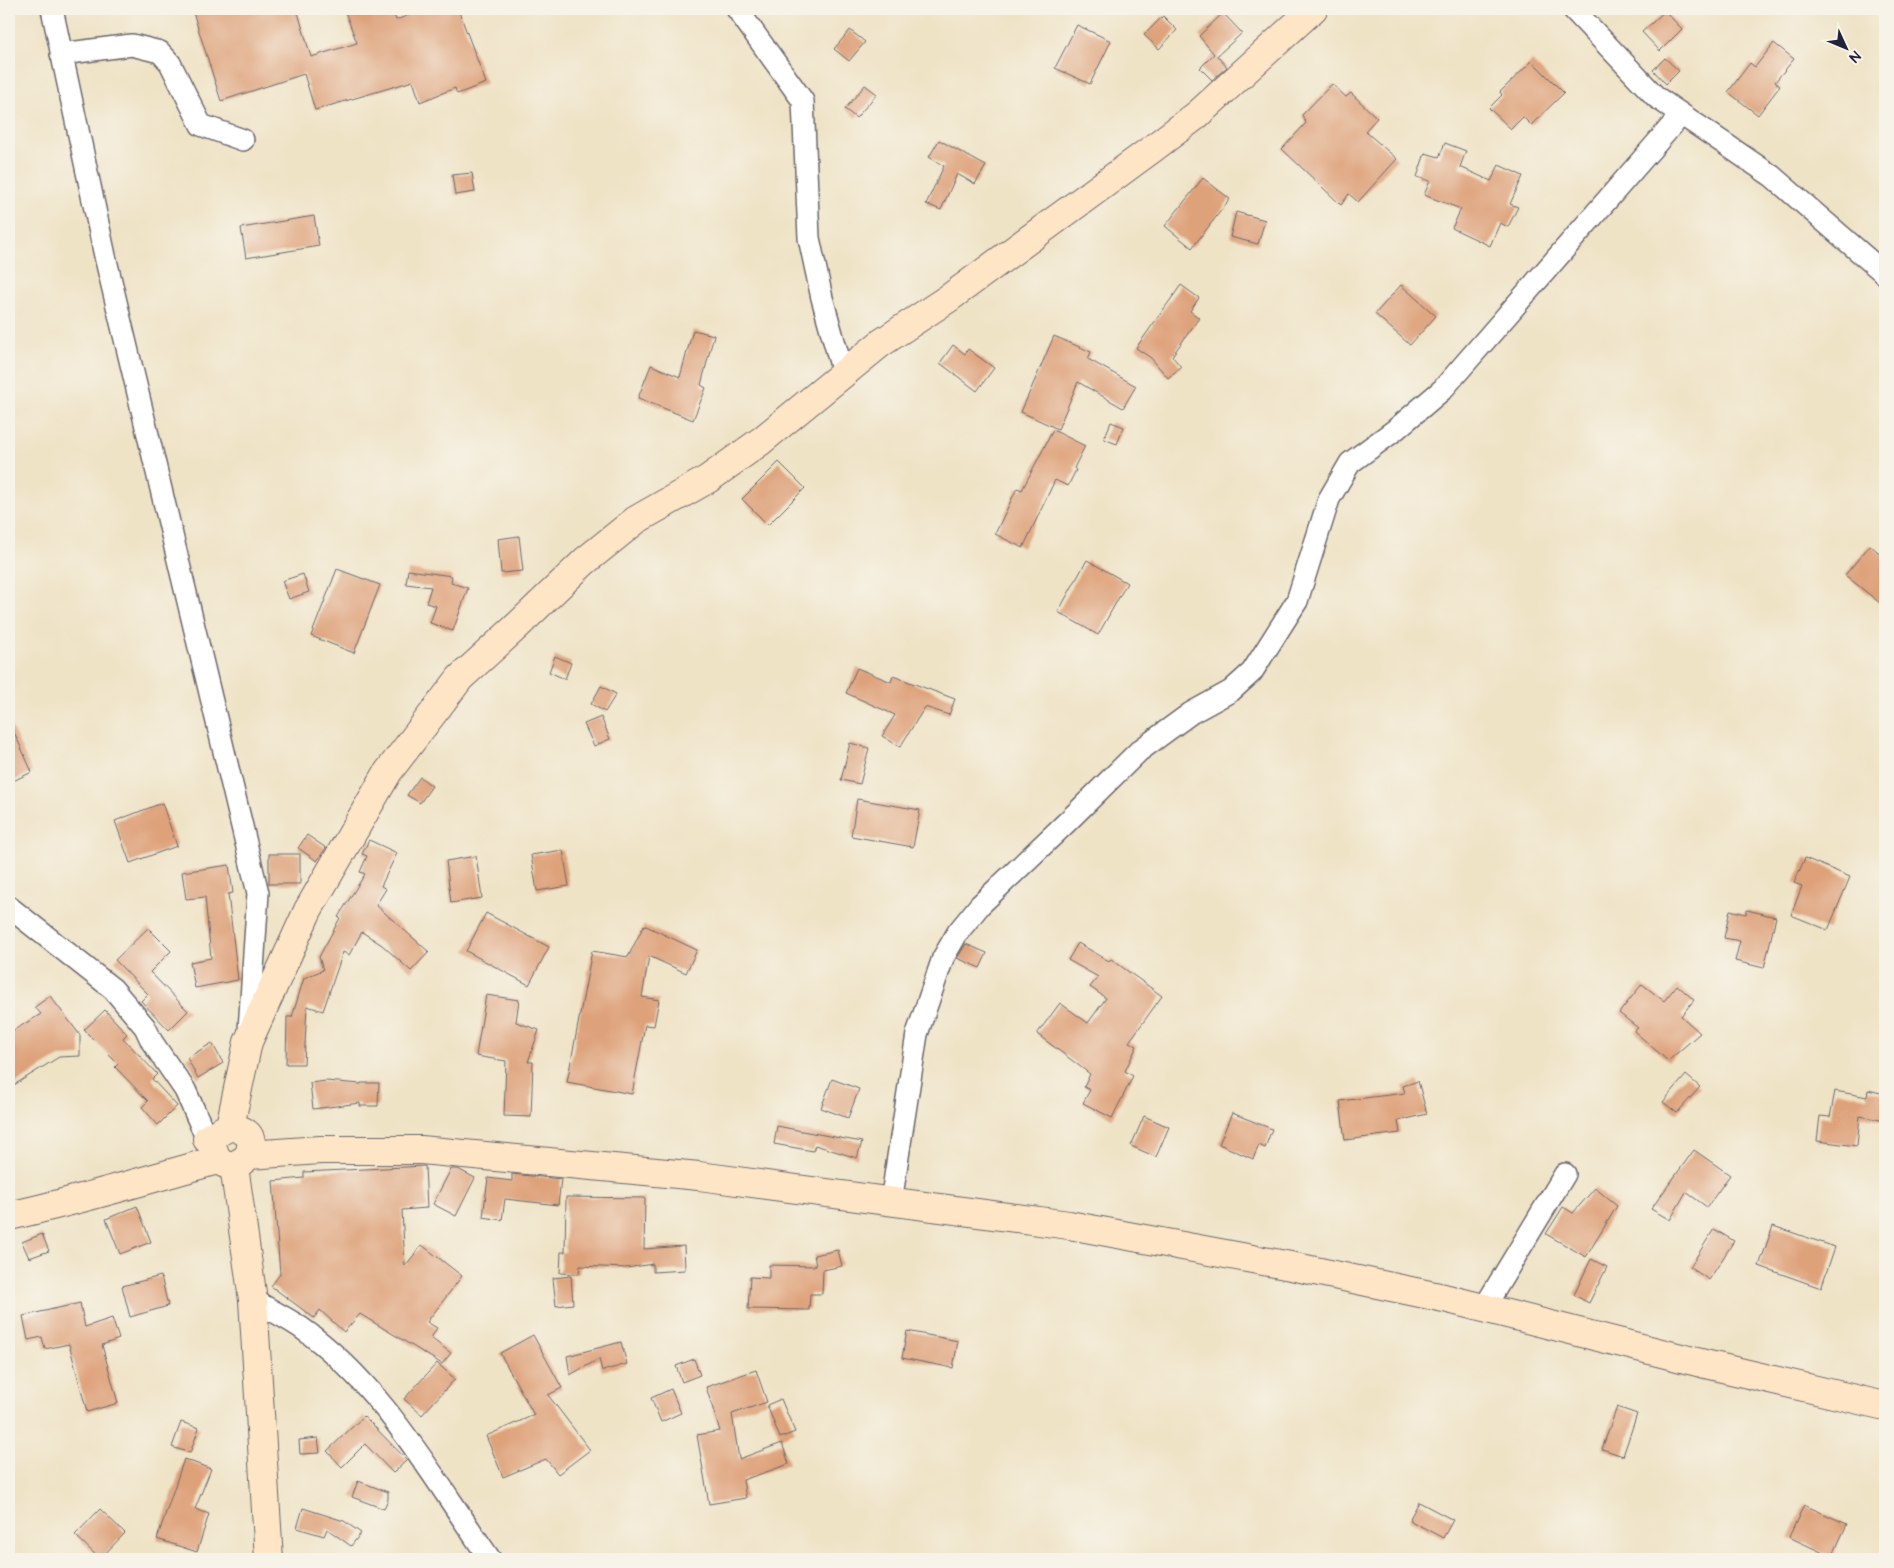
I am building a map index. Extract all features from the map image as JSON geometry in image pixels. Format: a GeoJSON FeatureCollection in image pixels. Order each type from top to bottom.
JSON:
{"type":"FeatureCollection","features":[{"type":"Feature","properties":{"kind":"street"},"geometry":{"type":"LineString","coordinates":[[52,9],[107,265],[258,893],[248,1042],[228,1145],[253,1300],[269,1559]]}},
{"type":"Feature","properties":{"kind":"street"},"geometry":{"type":"LineString","coordinates":[[737,9],[803,101],[809,238],[822,298],[843,373]]}},
{"type":"Feature","properties":{"kind":"street"},"geometry":{"type":"LineString","coordinates":[[248,1042],[308,910],[388,772],[460,678],[585,561],[636,520],[708,479],[761,440],[881,343],[949,298],[1197,115],[1313,9]]}},
{"type":"Feature","properties":{"kind":"street"},"geometry":{"type":"LineString","coordinates":[[1573,9],[1656,97],[1772,176],[1885,274]]}},
{"type":"Feature","properties":{"kind":"street"},"geometry":{"type":"LineString","coordinates":[[61,54],[132,44],[160,52],[170,63],[201,125],[243,140]]}},
{"type":"Feature","properties":{"kind":"street"},"geometry":{"type":"LineString","coordinates":[[891,1202],[917,1034],[943,958],[958,932],[980,905],[1139,751],[1191,714],[1231,691],[1252,672],[1296,601],[1329,499],[1350,463],[1395,430],[1442,390],[1682,115]]}},
{"type":"Feature","properties":{"kind":"street"},"geometry":{"type":"LineString","coordinates":[[9,907],[113,989],[145,1027],[152,1042],[185,1090],[228,1145]]}},
{"type":"Feature","properties":{"kind":"street"},"geometry":{"type":"LineString","coordinates":[[9,1216],[62,1205],[118,1187],[228,1145],[320,1150],[421,1150],[699,1176],[1069,1225],[1296,1267],[1444,1298],[1705,1364],[1885,1406]]}},
{"type":"Feature","properties":{"kind":"street"},"geometry":{"type":"LineString","coordinates":[[1484,1308],[1565,1174]]}},
{"type":"Feature","properties":{"kind":"street"},"geometry":{"type":"LineString","coordinates":[[253,1300],[300,1327],[341,1361],[386,1408],[490,1559]]}},
{"type":"Feature","properties":{"kind":"building"},"geometry":{"type":"Polygon","coordinates":[[[192,9],[297,9],[311,57],[357,43],[344,9],[392,9],[396,20],[425,9],[458,9],[486,83],[457,94],[455,88],[420,102],[413,81],[315,110],[304,74],[221,101],[192,9]]]}},
{"type":"Feature","properties":{"kind":"building"},"geometry":{"type":"Polygon","coordinates":[[[1665,11],[1682,29],[1660,51],[1642,32],[1665,11]]]}},
{"type":"Feature","properties":{"kind":"building"},"geometry":{"type":"Polygon","coordinates":[[[1223,13],[1242,33],[1217,56],[1227,67],[1212,80],[1200,68],[1214,54],[1199,36],[1223,13]]]}},
{"type":"Feature","properties":{"kind":"building"},"geometry":{"type":"Polygon","coordinates":[[[1163,16],[1177,30],[1159,49],[1144,35],[1163,16]]]}},
{"type":"Feature","properties":{"kind":"building"},"geometry":{"type":"Polygon","coordinates":[[[1077,25],[1111,41],[1090,84],[1055,68],[1077,25]]]}},
{"type":"Feature","properties":{"kind":"building"},"geometry":{"type":"Polygon","coordinates":[[[850,30],[865,42],[849,61],[834,49],[850,30]]]}},
{"type":"Feature","properties":{"kind":"building"},"geometry":{"type":"Polygon","coordinates":[[[1774,43],[1794,59],[1775,82],[1780,86],[1758,115],[1728,92],[1750,63],[1755,67],[1774,43]]]}},
{"type":"Feature","properties":{"kind":"building"},"geometry":{"type":"Polygon","coordinates":[[[1665,58],[1679,71],[1666,84],[1653,70],[1665,58]]]}},
{"type":"Feature","properties":{"kind":"building"},"geometry":{"type":"Polygon","coordinates":[[[1532,61],[1564,93],[1531,125],[1523,117],[1511,129],[1489,108],[1502,95],[1500,92],[1532,61]]]}},
{"type":"Feature","properties":{"kind":"building"},"geometry":{"type":"Polygon","coordinates":[[[1332,84],[1346,97],[1351,93],[1377,118],[1365,131],[1397,159],[1358,202],[1349,194],[1341,205],[1282,149],[1306,123],[1302,115],[1332,84]]]}},
{"type":"Feature","properties":{"kind":"building"},"geometry":{"type":"Polygon","coordinates":[[[865,85],[877,94],[856,118],[845,109],[865,85]]]}},
{"type":"Feature","properties":{"kind":"building"},"geometry":{"type":"Polygon","coordinates":[[[939,140],[986,166],[975,184],[957,174],[941,210],[926,204],[944,166],[929,157],[939,140]]]}},
{"type":"Feature","properties":{"kind":"building"},"geometry":{"type":"Polygon","coordinates":[[[1445,143],[1466,151],[1460,167],[1491,181],[1499,165],[1523,176],[1510,204],[1518,207],[1508,227],[1500,223],[1490,246],[1452,228],[1461,209],[1424,195],[1430,181],[1417,177],[1425,153],[1439,157],[1445,143]]]}},
{"type":"Feature","properties":{"kind":"building"},"geometry":{"type":"Polygon","coordinates":[[[472,173],[475,192],[455,195],[452,175],[472,173]]]}},
{"type":"Feature","properties":{"kind":"building"},"geometry":{"type":"Polygon","coordinates":[[[1203,178],[1230,199],[1192,248],[1165,226],[1203,178]]]}},
{"type":"Feature","properties":{"kind":"building"},"geometry":{"type":"Polygon","coordinates":[[[1236,212],[1265,220],[1258,244],[1230,237],[1236,212]]]}},
{"type":"Feature","properties":{"kind":"building"},"geometry":{"type":"Polygon","coordinates":[[[314,216],[319,246],[246,258],[241,228],[314,216]]]}},
{"type":"Feature","properties":{"kind":"building"},"geometry":{"type":"Polygon","coordinates":[[[1181,285],[1199,298],[1190,311],[1199,318],[1172,356],[1181,367],[1168,378],[1151,358],[1136,348],[1181,285]]]}},
{"type":"Feature","properties":{"kind":"building"},"geometry":{"type":"Polygon","coordinates":[[[1401,285],[1436,316],[1410,345],[1375,314],[1401,285]]]}},
{"type":"Feature","properties":{"kind":"building"},"geometry":{"type":"Polygon","coordinates":[[[693,330],[714,335],[701,385],[706,388],[693,420],[638,398],[651,365],[680,377],[693,330]]]}},
{"type":"Feature","properties":{"kind":"building"},"geometry":{"type":"Polygon","coordinates":[[[1054,336],[1091,352],[1088,359],[1136,386],[1123,408],[1078,382],[1058,429],[1021,412],[1054,336]]]}},
{"type":"Feature","properties":{"kind":"building"},"geometry":{"type":"Polygon","coordinates":[[[953,345],[965,354],[968,349],[994,368],[977,391],[940,363],[953,345]]]}},
{"type":"Feature","properties":{"kind":"building"},"geometry":{"type":"Polygon","coordinates":[[[1111,422],[1124,427],[1117,444],[1104,439],[1111,422]]]}},
{"type":"Feature","properties":{"kind":"building"},"geometry":{"type":"Polygon","coordinates":[[[1053,430],[1085,446],[1074,468],[1076,470],[1068,486],[1055,480],[1023,548],[995,534],[1017,488],[1022,490],[1053,430]]]}},
{"type":"Feature","properties":{"kind":"building"},"geometry":{"type":"Polygon","coordinates":[[[779,462],[805,488],[768,525],[742,499],[779,462]]]}},
{"type":"Feature","properties":{"kind":"building"},"geometry":{"type":"Polygon","coordinates":[[[519,536],[523,571],[501,573],[498,539],[519,536]]]}},
{"type":"Feature","properties":{"kind":"building"},"geometry":{"type":"Polygon","coordinates":[[[1870,545],[1885,558],[1885,607],[1845,575],[1870,545]]]}},
{"type":"Feature","properties":{"kind":"building"},"geometry":{"type":"Polygon","coordinates":[[[1087,560],[1127,583],[1098,635],[1058,612],[1087,560]]]}},
{"type":"Feature","properties":{"kind":"building"},"geometry":{"type":"Polygon","coordinates":[[[337,569],[380,585],[354,653],[311,636],[337,569]]]}},
{"type":"Feature","properties":{"kind":"building"},"geometry":{"type":"Polygon","coordinates":[[[408,570],[452,576],[451,583],[468,588],[453,631],[430,623],[436,606],[426,603],[431,587],[406,584],[408,570]]]}},
{"type":"Feature","properties":{"kind":"building"},"geometry":{"type":"Polygon","coordinates":[[[303,574],[309,592],[289,599],[282,581],[303,574]]]}},
{"type":"Feature","properties":{"kind":"building"},"geometry":{"type":"Polygon","coordinates":[[[555,656],[571,663],[565,679],[549,672],[555,656]]]}},
{"type":"Feature","properties":{"kind":"building"},"geometry":{"type":"Polygon","coordinates":[[[857,668],[891,682],[893,676],[955,699],[949,715],[925,707],[900,747],[882,736],[895,715],[846,693],[857,668]]]}},
{"type":"Feature","properties":{"kind":"building"},"geometry":{"type":"Polygon","coordinates":[[[601,686],[616,694],[605,712],[591,704],[601,686]]]}},
{"type":"Feature","properties":{"kind":"building"},"geometry":{"type":"Polygon","coordinates":[[[601,717],[610,739],[594,746],[584,724],[601,717]]]}},
{"type":"Feature","properties":{"kind":"building"},"geometry":{"type":"Polygon","coordinates":[[[9,721],[32,772],[13,781],[9,771],[9,721]]]}},
{"type":"Feature","properties":{"kind":"building"},"geometry":{"type":"Polygon","coordinates":[[[850,743],[869,748],[860,784],[841,780],[850,743]]]}},
{"type":"Feature","properties":{"kind":"building"},"geometry":{"type":"Polygon","coordinates":[[[420,777],[432,786],[420,803],[407,795],[420,777]]]}},
{"type":"Feature","properties":{"kind":"building"},"geometry":{"type":"Polygon","coordinates":[[[857,799],[920,810],[913,847],[851,836],[857,799]]]}},
{"type":"Feature","properties":{"kind":"building"},"geometry":{"type":"Polygon","coordinates":[[[162,803],[177,846],[130,863],[115,821],[162,803]]]}},
{"type":"Feature","properties":{"kind":"building"},"geometry":{"type":"Polygon","coordinates":[[[307,835],[326,848],[317,861],[298,848],[307,835]]]}},
{"type":"Feature","properties":{"kind":"building"},"geometry":{"type":"Polygon","coordinates":[[[369,840],[397,853],[381,886],[386,889],[376,905],[429,952],[411,971],[382,945],[362,932],[349,955],[343,952],[323,1011],[307,1006],[304,1064],[286,1064],[287,1017],[292,1017],[304,978],[323,970],[319,957],[340,918],[338,917],[365,874],[360,872],[367,856],[362,854],[369,840]]]}},
{"type":"Feature","properties":{"kind":"building"},"geometry":{"type":"Polygon","coordinates":[[[563,850],[569,886],[537,891],[531,855],[563,850]]]}},
{"type":"Feature","properties":{"kind":"building"},"geometry":{"type":"Polygon","coordinates":[[[269,854],[300,854],[300,884],[269,884],[269,854]]]}},
{"type":"Feature","properties":{"kind":"building"},"geometry":{"type":"Polygon","coordinates":[[[476,856],[482,898],[451,903],[446,861],[476,856]]]}},
{"type":"Feature","properties":{"kind":"building"},"geometry":{"type":"Polygon","coordinates":[[[1805,858],[1850,877],[1828,930],[1791,915],[1802,886],[1794,883],[1805,858]]]}},
{"type":"Feature","properties":{"kind":"building"},"geometry":{"type":"Polygon","coordinates":[[[229,865],[233,893],[228,894],[238,980],[195,988],[190,962],[211,958],[205,897],[186,899],[182,872],[229,865]]]}},
{"type":"Feature","properties":{"kind":"building"},"geometry":{"type":"Polygon","coordinates":[[[1730,910],[1746,914],[1747,910],[1776,917],[1764,968],[1735,961],[1740,941],[1724,938],[1730,910]]]}},
{"type":"Feature","properties":{"kind":"building"},"geometry":{"type":"Polygon","coordinates":[[[486,913],[549,947],[529,985],[466,951],[486,913]]]}},
{"type":"Feature","properties":{"kind":"building"},"geometry":{"type":"Polygon","coordinates":[[[644,925],[697,950],[686,973],[649,956],[642,997],[659,1000],[654,1026],[645,1025],[632,1094],[567,1082],[592,951],[628,957],[644,925]]]}},
{"type":"Feature","properties":{"kind":"building"},"geometry":{"type":"Polygon","coordinates":[[[148,928],[171,951],[150,972],[188,1011],[169,1030],[141,1001],[148,994],[115,960],[148,928]]]}},
{"type":"Feature","properties":{"kind":"building"},"geometry":{"type":"Polygon","coordinates":[[[1078,943],[1109,961],[1111,959],[1162,996],[1129,1042],[1137,1046],[1125,1071],[1133,1076],[1112,1118],[1083,1103],[1090,1090],[1084,1087],[1090,1074],[1037,1034],[1060,1003],[1088,1023],[1106,998],[1090,987],[1098,977],[1068,960],[1078,943]]]}},
{"type":"Feature","properties":{"kind":"building"},"geometry":{"type":"Polygon","coordinates":[[[966,944],[987,953],[980,968],[957,958],[966,944]]]}},
{"type":"Feature","properties":{"kind":"building"},"geometry":{"type":"Polygon","coordinates":[[[1642,984],[1664,1001],[1677,985],[1694,1000],[1681,1016],[1700,1033],[1668,1061],[1634,1031],[1638,1028],[1619,1013],[1642,984]]]}},
{"type":"Feature","properties":{"kind":"building"},"geometry":{"type":"Polygon","coordinates":[[[486,995],[519,1000],[516,1022],[539,1030],[528,1062],[533,1062],[531,1117],[504,1116],[506,1061],[476,1056],[486,995]]]}},
{"type":"Feature","properties":{"kind":"building"},"geometry":{"type":"Polygon","coordinates":[[[50,996],[80,1035],[80,1056],[59,1057],[9,1088],[9,1033],[41,1014],[35,1007],[50,996]]]}},
{"type":"Feature","properties":{"kind":"building"},"geometry":{"type":"Polygon","coordinates":[[[105,1010],[127,1034],[123,1038],[157,1074],[152,1079],[177,1106],[158,1125],[142,1107],[148,1101],[115,1067],[118,1064],[84,1030],[105,1010]]]}},
{"type":"Feature","properties":{"kind":"building"},"geometry":{"type":"Polygon","coordinates":[[[212,1043],[223,1063],[198,1078],[187,1058],[212,1043]]]}},
{"type":"Feature","properties":{"kind":"building"},"geometry":{"type":"Polygon","coordinates":[[[1686,1075],[1700,1087],[1677,1113],[1663,1102],[1686,1075]]]}},
{"type":"Feature","properties":{"kind":"building"},"geometry":{"type":"Polygon","coordinates":[[[832,1079],[859,1089],[848,1118],[821,1108],[832,1079]]]}},
{"type":"Feature","properties":{"kind":"building"},"geometry":{"type":"Polygon","coordinates":[[[326,1081],[361,1084],[379,1083],[378,1106],[360,1106],[360,1103],[313,1109],[310,1083],[326,1081]]]}},
{"type":"Feature","properties":{"kind":"building"},"geometry":{"type":"Polygon","coordinates":[[[1418,1081],[1427,1114],[1398,1121],[1400,1133],[1345,1140],[1340,1101],[1405,1093],[1403,1086],[1418,1081]]]}},
{"type":"Feature","properties":{"kind":"building"},"geometry":{"type":"Polygon","coordinates":[[[1868,1090],[1885,1094],[1885,1121],[1860,1116],[1857,1146],[1817,1141],[1820,1116],[1830,1117],[1835,1091],[1867,1097],[1868,1090]]]}},
{"type":"Feature","properties":{"kind":"building"},"geometry":{"type":"Polygon","coordinates":[[[1232,1113],[1272,1129],[1265,1148],[1259,1145],[1253,1159],[1219,1144],[1232,1113]]]}},
{"type":"Feature","properties":{"kind":"building"},"geometry":{"type":"Polygon","coordinates":[[[1144,1116],[1169,1127],[1156,1157],[1131,1146],[1144,1116]]]}},
{"type":"Feature","properties":{"kind":"building"},"geometry":{"type":"Polygon","coordinates":[[[777,1126],[862,1142],[857,1158],[815,1145],[813,1151],[774,1144],[777,1126]]]}},
{"type":"Feature","properties":{"kind":"building"},"geometry":{"type":"Polygon","coordinates":[[[1694,1150],[1730,1175],[1707,1207],[1686,1192],[1670,1220],[1651,1209],[1694,1150]]]}},
{"type":"Feature","properties":{"kind":"building"},"geometry":{"type":"Polygon","coordinates":[[[425,1166],[427,1208],[402,1210],[405,1266],[422,1245],[462,1276],[427,1322],[437,1328],[431,1338],[451,1353],[442,1364],[360,1314],[344,1332],[320,1310],[314,1318],[271,1286],[280,1274],[273,1181],[304,1178],[304,1172],[425,1166]]]}},
{"type":"Feature","properties":{"kind":"building"},"geometry":{"type":"Polygon","coordinates":[[[451,1169],[458,1169],[475,1178],[456,1216],[433,1204],[451,1169]]]}},
{"type":"Feature","properties":{"kind":"building"},"geometry":{"type":"Polygon","coordinates":[[[512,1174],[561,1179],[558,1205],[505,1199],[502,1220],[483,1217],[488,1178],[512,1181],[512,1174]]]}},
{"type":"Feature","properties":{"kind":"building"},"geometry":{"type":"Polygon","coordinates":[[[1595,1188],[1617,1206],[1586,1257],[1546,1234],[1563,1207],[1573,1213],[1595,1188]]]}},
{"type":"Feature","properties":{"kind":"building"},"geometry":{"type":"Polygon","coordinates":[[[566,1197],[645,1198],[644,1249],[684,1246],[685,1270],[653,1272],[653,1264],[626,1268],[580,1266],[579,1274],[560,1273],[561,1252],[565,1252],[566,1197]]]}},
{"type":"Feature","properties":{"kind":"building"},"geometry":{"type":"Polygon","coordinates":[[[137,1206],[151,1242],[120,1254],[106,1219],[137,1206]]]}},
{"type":"Feature","properties":{"kind":"building"},"geometry":{"type":"Polygon","coordinates":[[[1773,1226],[1835,1247],[1821,1288],[1759,1266],[1773,1226]]]}},
{"type":"Feature","properties":{"kind":"building"},"geometry":{"type":"Polygon","coordinates":[[[1714,1229],[1734,1241],[1709,1280],[1690,1267],[1714,1229]]]}},
{"type":"Feature","properties":{"kind":"building"},"geometry":{"type":"Polygon","coordinates":[[[42,1234],[49,1251],[29,1258],[22,1242],[42,1234]]]}},
{"type":"Feature","properties":{"kind":"building"},"geometry":{"type":"Polygon","coordinates":[[[838,1250],[842,1266],[823,1270],[822,1294],[810,1294],[809,1310],[748,1309],[750,1277],[769,1278],[769,1265],[816,1266],[814,1255],[838,1250]]]}},
{"type":"Feature","properties":{"kind":"building"},"geometry":{"type":"Polygon","coordinates":[[[1591,1259],[1607,1267],[1589,1303],[1574,1295],[1591,1259]]]}},
{"type":"Feature","properties":{"kind":"building"},"geometry":{"type":"Polygon","coordinates":[[[161,1276],[168,1306],[130,1317],[122,1286],[161,1276]]]}},
{"type":"Feature","properties":{"kind":"building"},"geometry":{"type":"Polygon","coordinates":[[[571,1276],[573,1304],[556,1306],[553,1278],[571,1276]]]}},
{"type":"Feature","properties":{"kind":"building"},"geometry":{"type":"Polygon","coordinates":[[[80,1303],[85,1327],[112,1318],[119,1339],[102,1345],[118,1403],[87,1412],[69,1344],[45,1349],[42,1337],[28,1340],[23,1316],[80,1303]]]}},
{"type":"Feature","properties":{"kind":"building"},"geometry":{"type":"Polygon","coordinates":[[[907,1331],[958,1341],[953,1368],[902,1358],[907,1331]]]}},
{"type":"Feature","properties":{"kind":"building"},"geometry":{"type":"Polygon","coordinates":[[[533,1335],[562,1388],[548,1395],[590,1450],[558,1474],[546,1459],[503,1477],[486,1436],[534,1415],[500,1353],[533,1335]]]}},
{"type":"Feature","properties":{"kind":"building"},"geometry":{"type":"Polygon","coordinates":[[[621,1342],[627,1364],[602,1371],[599,1359],[570,1375],[567,1356],[621,1342]]]}},
{"type":"Feature","properties":{"kind":"building"},"geometry":{"type":"Polygon","coordinates":[[[694,1359],[700,1375],[682,1382],[676,1366],[694,1359]]]}},
{"type":"Feature","properties":{"kind":"building"},"geometry":{"type":"Polygon","coordinates":[[[437,1363],[455,1379],[422,1415],[404,1399],[437,1363]]]}},
{"type":"Feature","properties":{"kind":"building"},"geometry":{"type":"Polygon","coordinates":[[[756,1370],[767,1402],[732,1414],[739,1459],[782,1443],[789,1464],[743,1480],[746,1498],[709,1504],[697,1435],[720,1431],[706,1387],[756,1370]]]}},
{"type":"Feature","properties":{"kind":"building"},"geometry":{"type":"Polygon","coordinates":[[[671,1389],[681,1413],[661,1422],[651,1398],[671,1389]]]}},
{"type":"Feature","properties":{"kind":"building"},"geometry":{"type":"Polygon","coordinates":[[[781,1399],[795,1432],[780,1438],[767,1405],[781,1399]]]}},
{"type":"Feature","properties":{"kind":"building"},"geometry":{"type":"Polygon","coordinates":[[[1617,1407],[1637,1414],[1623,1456],[1602,1449],[1617,1407]]]}},
{"type":"Feature","properties":{"kind":"building"},"geometry":{"type":"Polygon","coordinates":[[[364,1416],[407,1460],[393,1473],[365,1444],[342,1467],[327,1451],[364,1416]]]}},
{"type":"Feature","properties":{"kind":"building"},"geometry":{"type":"Polygon","coordinates":[[[181,1422],[199,1428],[190,1453],[172,1447],[181,1422]]]}},
{"type":"Feature","properties":{"kind":"building"},"geometry":{"type":"Polygon","coordinates":[[[318,1438],[320,1453],[300,1454],[299,1440],[318,1438]]]}},
{"type":"Feature","properties":{"kind":"building"},"geometry":{"type":"Polygon","coordinates":[[[184,1459],[211,1469],[195,1509],[209,1514],[197,1552],[157,1539],[184,1459]]]}},
{"type":"Feature","properties":{"kind":"building"},"geometry":{"type":"Polygon","coordinates":[[[358,1481],[388,1492],[388,1499],[384,1509],[352,1497],[358,1481]]]}},
{"type":"Feature","properties":{"kind":"building"},"geometry":{"type":"Polygon","coordinates":[[[1419,1502],[1453,1520],[1443,1538],[1409,1520],[1419,1502]]]}},
{"type":"Feature","properties":{"kind":"building"},"geometry":{"type":"Polygon","coordinates":[[[1804,1505],[1847,1524],[1832,1557],[1789,1537],[1804,1505]]]}},
{"type":"Feature","properties":{"kind":"building"},"geometry":{"type":"Polygon","coordinates":[[[303,1508],[344,1521],[361,1533],[351,1546],[327,1529],[324,1536],[297,1528],[303,1508]]]}},
{"type":"Feature","properties":{"kind":"building"},"geometry":{"type":"Polygon","coordinates":[[[100,1509],[125,1533],[100,1559],[75,1535],[100,1509]]]}}]}
